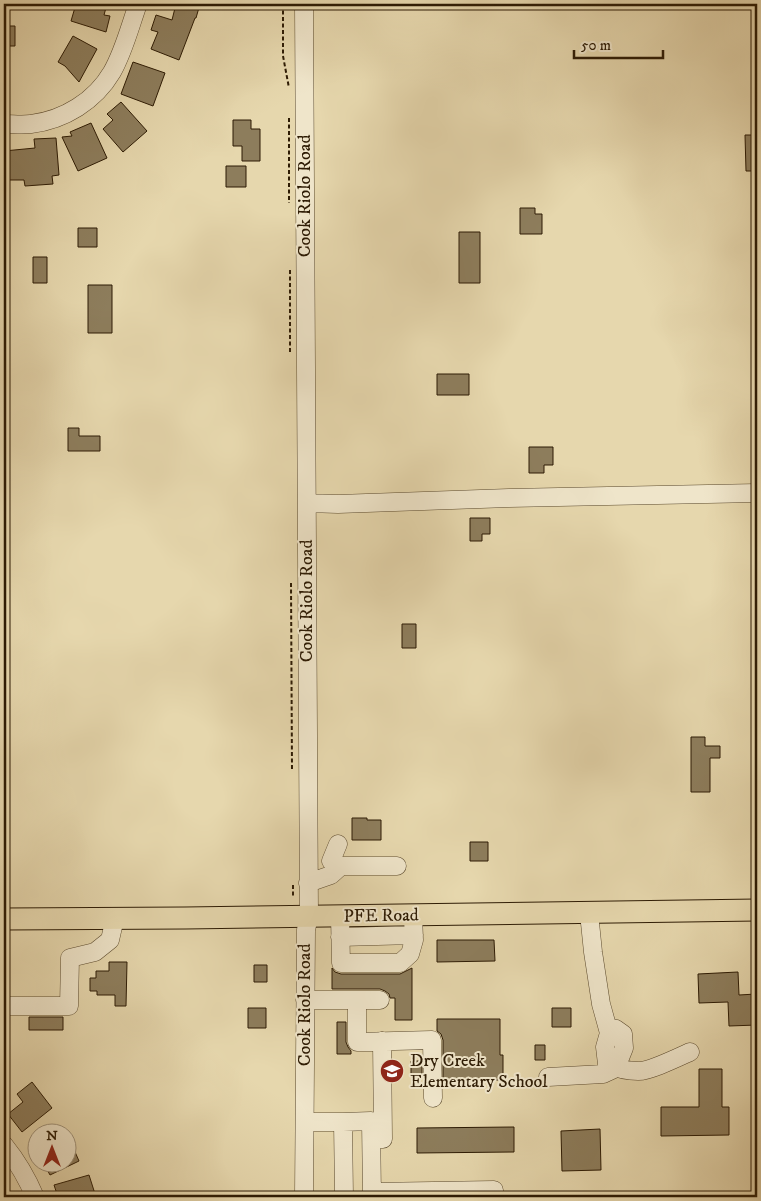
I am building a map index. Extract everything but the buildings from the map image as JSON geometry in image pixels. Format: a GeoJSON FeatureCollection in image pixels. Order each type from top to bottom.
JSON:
{"type":"FeatureCollection","features":[{"type":"Feature","properties":{"kind":"main road","name":"PFE Road"},"geometry":{"type":"LineString","coordinates":[[4,919],[308,916],[340,926],[413,925],[589,912],[757,910]]}},
{"type":"Feature","properties":{"kind":"street"},"geometry":{"type":"LineString","coordinates":[[4,124],[29,124],[45,121],[76,108],[92,96],[112,71],[138,4]]}},
{"type":"Feature","properties":{"kind":"street","name":"Cook Riolo Road"},"geometry":{"type":"LineString","coordinates":[[304,4],[308,883],[305,1000],[304,1197]]}},
{"type":"Feature","properties":{"kind":"street"},"geometry":{"type":"LineString","coordinates":[[307,503],[338,504],[757,493]]}},
{"type":"Feature","properties":{"kind":"street"},"geometry":{"type":"LineString","coordinates":[[338,844],[331,861],[341,866],[397,866]]}},
{"type":"Feature","properties":{"kind":"street"},"geometry":{"type":"LineString","coordinates":[[308,883],[331,874],[341,866]]}},
{"type":"Feature","properties":{"kind":"street"},"geometry":{"type":"LineString","coordinates":[[589,912],[601,1004],[609,1033],[616,1029],[623,1034],[624,1048],[616,1068]]}},
{"type":"Feature","properties":{"kind":"street"},"geometry":{"type":"LineString","coordinates":[[4,1006],[69,1006],[70,958],[95,952],[110,940],[116,918]]}},
{"type":"Feature","properties":{"kind":"street"},"geometry":{"type":"LineString","coordinates":[[340,926],[341,963],[400,962],[410,954],[414,940],[413,925]]}},
{"type":"Feature","properties":{"kind":"street"},"geometry":{"type":"LineString","coordinates":[[305,1000],[380,1000]]}},
{"type":"Feature","properties":{"kind":"street"},"geometry":{"type":"LineString","coordinates":[[357,1000],[357,1042],[432,1040],[434,1098]]}},
{"type":"Feature","properties":{"kind":"street"},"geometry":{"type":"LineString","coordinates":[[378,1195],[382,1041]]}},
{"type":"Feature","properties":{"kind":"street"},"geometry":{"type":"LineString","coordinates":[[548,1077],[603,1074],[616,1068],[640,1072],[690,1052]]}},
{"type":"Feature","properties":{"kind":"street"},"geometry":{"type":"LineString","coordinates":[[305,1122],[371,1121],[378,1195]]}},
{"type":"Feature","properties":{"kind":"street"},"geometry":{"type":"LineString","coordinates":[[343,1122],[344,1197]]}},
{"type":"Feature","properties":{"kind":"street"},"geometry":{"type":"LineString","coordinates":[[4,1145],[30,1184],[35,1197]]}},
{"type":"Feature","properties":{"kind":"street"},"geometry":{"type":"LineString","coordinates":[[378,1195],[494,1190],[494,1197]]}},
{"type":"Feature","properties":{"kind":"path"},"geometry":{"type":"LineString","coordinates":[[283,4],[283,56]]}},
{"type":"Feature","properties":{"kind":"place","name":"Dry Creek Elementary School"},"geometry":{"type":"Point","coordinates":[392,1071]}}]}
